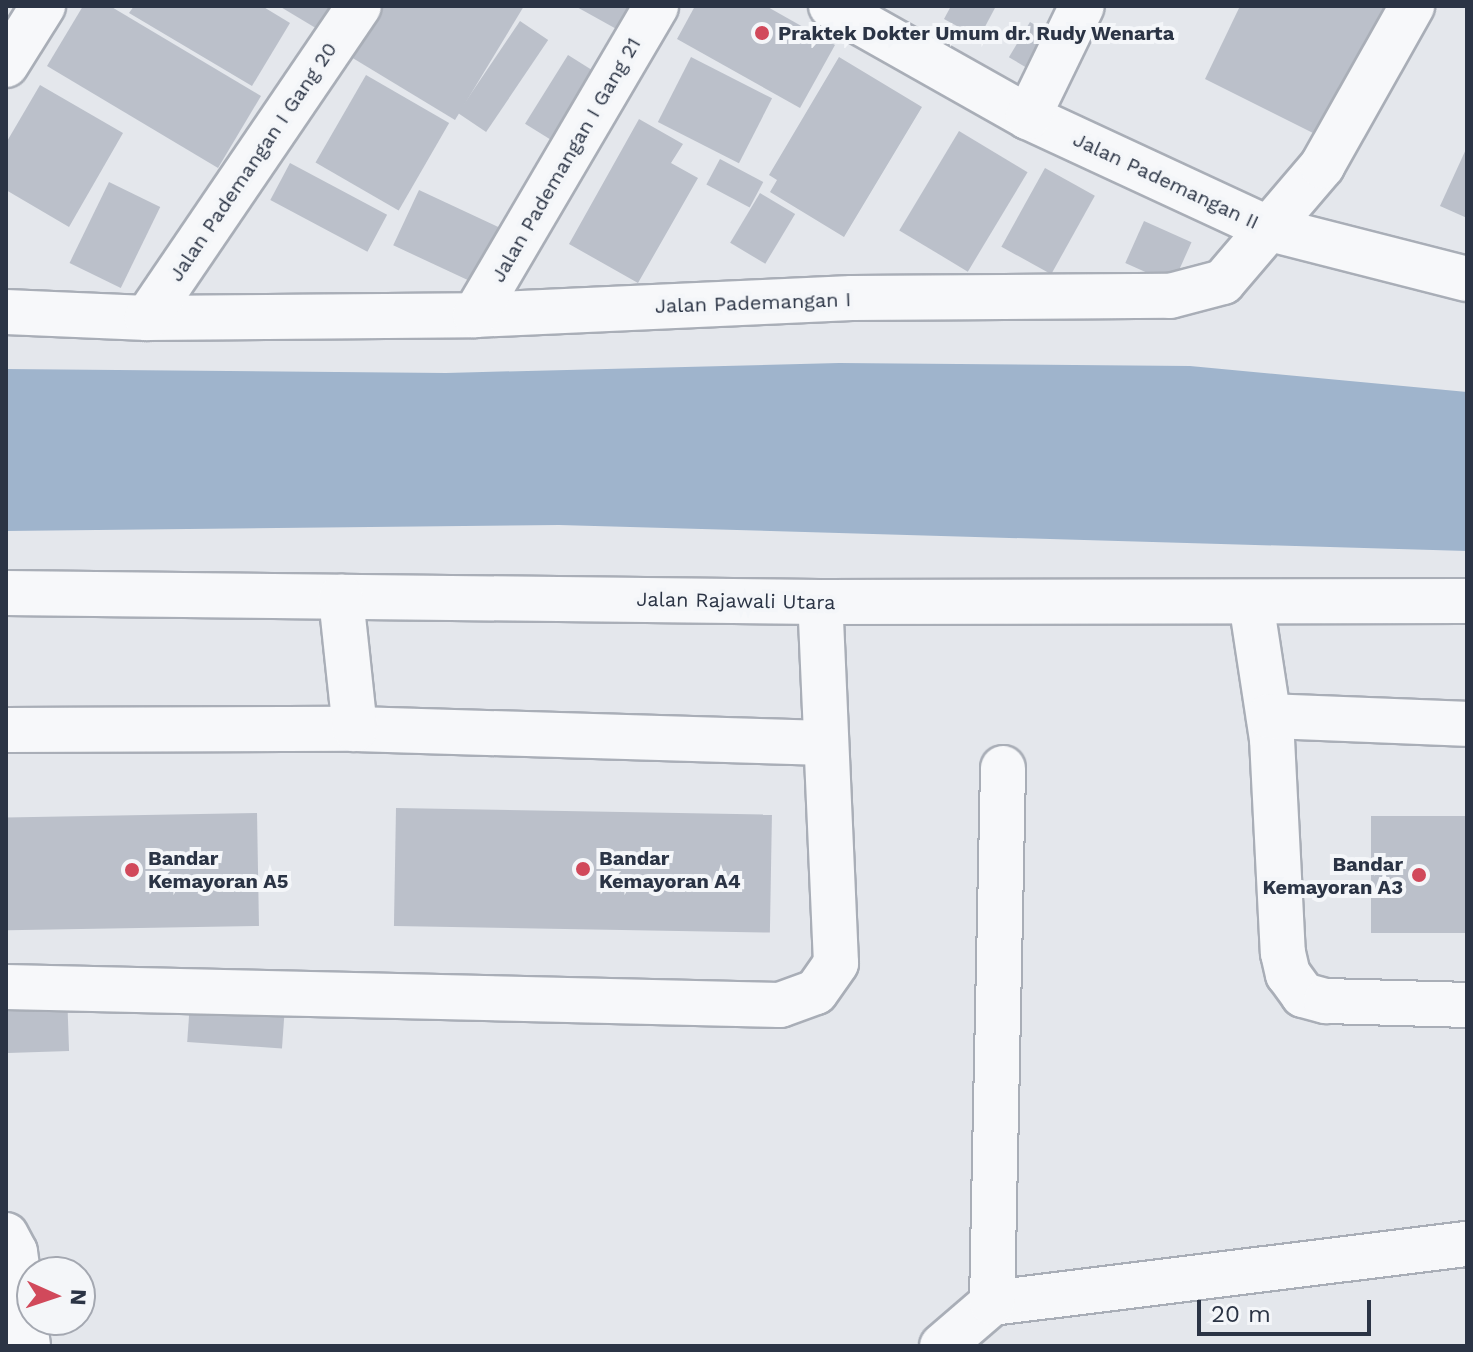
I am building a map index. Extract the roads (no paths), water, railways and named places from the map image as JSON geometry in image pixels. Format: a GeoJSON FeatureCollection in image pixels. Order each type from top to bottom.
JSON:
{"type":"FeatureCollection","features":[{"type":"Feature","properties":{"kind":"street"},"geometry":{"type":"LineString","coordinates":[[6,65],[43,6]]}},
{"type":"Feature","properties":{"kind":"street","name":"Jalan Pademangan I Gang 20"},"geometry":{"type":"LineString","coordinates":[[147,318],[359,6]]}},
{"type":"Feature","properties":{"kind":"street","name":"Jalan Pademangan I Gang 21"},"geometry":{"type":"LineString","coordinates":[[475,315],[656,6]]}},
{"type":"Feature","properties":{"kind":"street","name":"Jalan Pademangan II"},"geometry":{"type":"LineString","coordinates":[[831,6],[1028,117],[1294,236],[1322,166],[1412,6]]}},
{"type":"Feature","properties":{"kind":"street"},"geometry":{"type":"LineString","coordinates":[[1028,117],[1082,6]]}},
{"type":"Feature","properties":{"kind":"street"},"geometry":{"type":"LineString","coordinates":[[1294,236],[1467,279]]}},
{"type":"Feature","properties":{"kind":"street","name":"Jalan Pademangan I"},"geometry":{"type":"LineString","coordinates":[[6,312],[147,318],[475,315],[852,298],[1170,296],[1223,282],[1294,236]]}},
{"type":"Feature","properties":{"kind":"street","name":"Jalan Rajawali Utara"},"geometry":{"type":"LineString","coordinates":[[6,593],[820,602],[1467,601]]}},
{"type":"Feature","properties":{"kind":"street"},"geometry":{"type":"LineString","coordinates":[[341,597],[355,729]]}},
{"type":"Feature","properties":{"kind":"street"},"geometry":{"type":"LineString","coordinates":[[6,987],[780,1005],[816,992],[836,963],[820,602]]}},
{"type":"Feature","properties":{"kind":"street"},"geometry":{"type":"LineString","coordinates":[[1251,602],[1269,716],[1283,953],[1295,985],[1303,995],[1326,1001],[1467,1005]]}},
{"type":"Feature","properties":{"kind":"street"},"geometry":{"type":"LineString","coordinates":[[1269,716],[1467,724]]}},
{"type":"Feature","properties":{"kind":"street"},"geometry":{"type":"LineString","coordinates":[[6,730],[355,729],[826,743]]}},
{"type":"Feature","properties":{"kind":"street"},"geometry":{"type":"LineString","coordinates":[[992,1303],[1003,768]]}},
{"type":"Feature","properties":{"kind":"street"},"geometry":{"type":"LineString","coordinates":[[6,1235],[15,1252],[28,1346]]}},
{"type":"Feature","properties":{"kind":"street"},"geometry":{"type":"LineString","coordinates":[[942,1346],[992,1303],[1467,1244]]}},
{"type":"Feature","properties":{"kind":"water"},"geometry":{"type":"Polygon","coordinates":[[[839,363],[1190,366],[1467,392],[1467,551],[559,525],[6,531],[6,369],[446,373],[839,363]]]}},
{"type":"Feature","properties":{"kind":"place","name":"Praktek Dokter Umum dr. Rudy Wenarta"},"geometry":{"type":"Point","coordinates":[762,33]}},
{"type":"Feature","properties":{"kind":"place","name":"Bandar Kemayoran A4"},"geometry":{"type":"Point","coordinates":[583,869]}},
{"type":"Feature","properties":{"kind":"place","name":"Bandar Kemayoran A5"},"geometry":{"type":"Point","coordinates":[132,870]}},
{"type":"Feature","properties":{"kind":"place","name":"Bandar Kemayoran A3"},"geometry":{"type":"Point","coordinates":[1419,875]}}]}
